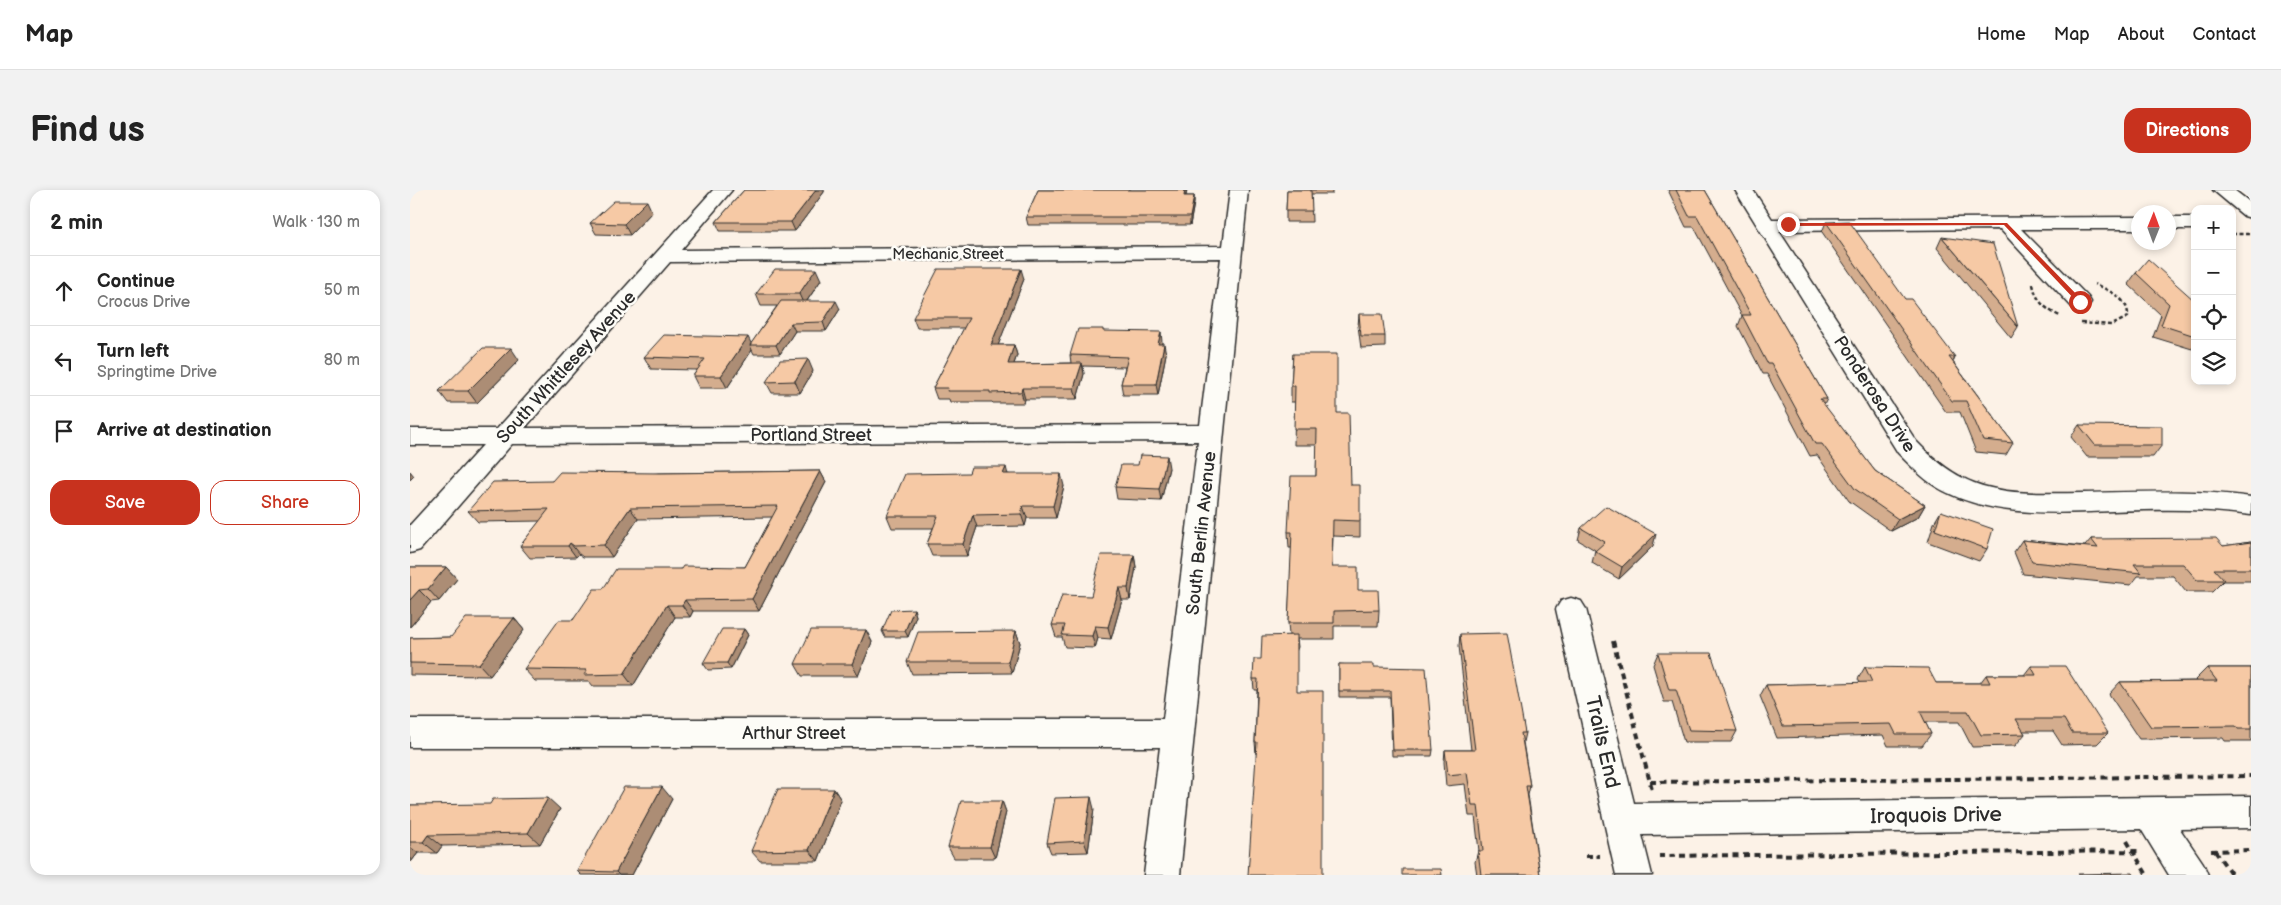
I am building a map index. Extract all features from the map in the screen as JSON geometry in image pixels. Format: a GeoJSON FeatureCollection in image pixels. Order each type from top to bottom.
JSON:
{"type":"FeatureCollection","features":[{"type":"Feature","properties":{"kind":"street","name":"South Whittlesey Avenue"},"geometry":{"type":"LineString","coordinates":[[410,543],[723,190]]}},
{"type":"Feature","properties":{"kind":"street","name":"South Berlin Avenue"},"geometry":{"type":"LineString","coordinates":[[1162,875],[1239,190]]}},
{"type":"Feature","properties":{"kind":"street","name":"Ponderosa Drive"},"geometry":{"type":"LineString","coordinates":[[1744,190],[1906,447],[1930,470],[1945,480],[1982,496],[2024,503],[2216,502],[2251,506]]}},
{"type":"Feature","properties":{"kind":"street"},"geometry":{"type":"LineString","coordinates":[[2222,190],[2245,225]]}},
{"type":"Feature","properties":{"kind":"street"},"geometry":{"type":"LineString","coordinates":[[1766,224],[2131,223]]}},
{"type":"Feature","properties":{"kind":"street"},"geometry":{"type":"LineString","coordinates":[[2176,223],[2191,223]]}},
{"type":"Feature","properties":{"kind":"street"},"geometry":{"type":"LineString","coordinates":[[2006,224],[2080,302]]}},
{"type":"Feature","properties":{"kind":"street","name":"Mechanic Street"},"geometry":{"type":"LineString","coordinates":[[664,256],[1231,252]]}},
{"type":"Feature","properties":{"kind":"street","name":"Portland Street"},"geometry":{"type":"LineString","coordinates":[[410,438],[1212,433]]}},
{"type":"Feature","properties":{"kind":"street","name":"Trails End"},"geometry":{"type":"LineString","coordinates":[[1571,610],[1631,866]]}},
{"type":"Feature","properties":{"kind":"street","name":"Arthur Street"},"geometry":{"type":"LineString","coordinates":[[410,733],[1178,733]]}},
{"type":"Feature","properties":{"kind":"street","name":"Iroquois Drive"},"geometry":{"type":"LineString","coordinates":[[1621,819],[2251,812]]}},
{"type":"Feature","properties":{"kind":"street"},"geometry":{"type":"LineString","coordinates":[[2150,813],[2190,875]]}},
{"type":"Feature","properties":{"kind":"path"},"geometry":{"type":"LineString","coordinates":[[1613,641],[1670,856]]}},
{"type":"Feature","properties":{"kind":"path"},"geometry":{"type":"LineString","coordinates":[[1650,782],[2251,776]]}},
{"type":"Feature","properties":{"kind":"path"},"geometry":{"type":"LineString","coordinates":[[2232,875],[2215,851],[2251,850]]}},
{"type":"Feature","properties":{"kind":"path"},"geometry":{"type":"LineString","coordinates":[[1586,856],[1631,866],[1670,856],[2132,852]]}},
{"type":"Feature","properties":{"kind":"building"},"geometry":{"type":"Polygon","coordinates":[[[744,190],[816,190],[791,222],[716,222],[744,190]]]}},
{"type":"Feature","properties":{"kind":"building"},"geometry":{"type":"Polygon","coordinates":[[[1038,190],[1185,190],[1184,196],[1194,196],[1190,217],[1026,217],[1038,190]]]}},
{"type":"Feature","properties":{"kind":"building"},"geometry":{"type":"Polygon","coordinates":[[[1287,190],[1311,190],[1312,211],[1286,211],[1287,190]]]}},
{"type":"Feature","properties":{"kind":"building"},"geometry":{"type":"Polygon","coordinates":[[[1676,190],[1705,190],[1827,399],[1820,399],[1875,471],[1925,505],[1898,519],[1855,489],[1822,444],[1815,444],[1771,363],[1767,363],[1742,315],[1751,315],[1697,216],[1689,216],[1676,190]]]}},
{"type":"Feature","properties":{"kind":"building"},"geometry":{"type":"Polygon","coordinates":[[[614,201],[647,201],[624,224],[590,223],[614,201]]]}},
{"type":"Feature","properties":{"kind":"building"},"geometry":{"type":"Polygon","coordinates":[[[1849,221],[1905,299],[1911,299],[1955,357],[1949,357],[2013,443],[1983,440],[1966,401],[1952,401],[1826,222],[1849,221]]]}},
{"type":"Feature","properties":{"kind":"building"},"geometry":{"type":"Polygon","coordinates":[[[1942,237],[1993,244],[2018,327],[1942,237]]]}},
{"type":"Feature","properties":{"kind":"building"},"geometry":{"type":"Polygon","coordinates":[[[2148,259],[2191,297],[2191,335],[2161,325],[2169,304],[2136,273],[2148,259]]]}},
{"type":"Feature","properties":{"kind":"building"},"geometry":{"type":"Polygon","coordinates":[[[775,269],[816,269],[799,294],[756,294],[775,269]]]}},
{"type":"Feature","properties":{"kind":"building"},"geometry":{"type":"Polygon","coordinates":[[[938,269],[1021,269],[991,345],[1014,345],[1008,364],[1082,363],[1074,388],[1022,388],[1021,392],[990,393],[990,391],[947,391],[948,388],[933,388],[969,318],[913,318],[938,269]]]}},
{"type":"Feature","properties":{"kind":"building"},"geometry":{"type":"Polygon","coordinates":[[[781,301],[836,301],[823,322],[791,323],[776,345],[750,345],[781,301]]]}},
{"type":"Feature","properties":{"kind":"building"},"geometry":{"type":"Polygon","coordinates":[[[1359,314],[1382,314],[1385,336],[1361,336],[1359,314]]]}},
{"type":"Feature","properties":{"kind":"building"},"geometry":{"type":"Polygon","coordinates":[[[1078,329],[1161,332],[1158,344],[1164,344],[1156,384],[1121,384],[1128,357],[1070,355],[1078,329]]]}},
{"type":"Feature","properties":{"kind":"building"},"geometry":{"type":"Polygon","coordinates":[[[664,335],[748,337],[721,376],[693,376],[705,359],[644,357],[664,335]]]}},
{"type":"Feature","properties":{"kind":"building"},"geometry":{"type":"Polygon","coordinates":[[[483,348],[511,348],[468,391],[439,391],[483,348]]]}},
{"type":"Feature","properties":{"kind":"building"},"geometry":{"type":"Polygon","coordinates":[[[1293,354],[1337,354],[1337,413],[1349,413],[1351,485],[1360,485],[1360,521],[1333,520],[1332,567],[1358,567],[1358,590],[1378,590],[1379,610],[1334,611],[1334,623],[1288,623],[1292,532],[1288,532],[1291,476],[1316,476],[1317,429],[1294,429],[1295,386],[1291,386],[1293,354]]]}},
{"type":"Feature","properties":{"kind":"building"},"geometry":{"type":"Polygon","coordinates":[[[808,359],[795,381],[766,382],[780,360],[808,359]]]}},
{"type":"Feature","properties":{"kind":"building"},"geometry":{"type":"Polygon","coordinates":[[[2079,425],[2162,426],[2162,445],[2095,445],[2079,425]]]}},
{"type":"Feature","properties":{"kind":"building"},"geometry":{"type":"Polygon","coordinates":[[[1140,455],[1167,456],[1159,489],[1115,487],[1121,465],[1138,465],[1140,455]]]}},
{"type":"Feature","properties":{"kind":"building"},"geometry":{"type":"Polygon","coordinates":[[[971,467],[1006,467],[1003,474],[1061,474],[1053,506],[1023,506],[1021,514],[973,515],[963,544],[927,544],[938,516],[887,516],[905,474],[969,473],[971,467]]]}},
{"type":"Feature","properties":{"kind":"building"},"geometry":{"type":"Polygon","coordinates":[[[820,471],[752,599],[685,600],[682,605],[667,605],[624,674],[584,675],[587,670],[524,669],[559,620],[573,620],[594,589],[603,589],[616,569],[681,569],[683,566],[745,567],[778,506],[630,508],[604,545],[574,546],[570,543],[568,546],[520,546],[549,509],[468,511],[493,482],[552,481],[560,472],[820,471]]]}},
{"type":"Feature","properties":{"kind":"building"},"geometry":{"type":"Polygon","coordinates":[[[1606,506],[1656,534],[1622,567],[1595,551],[1605,542],[1581,528],[1606,506]]]}},
{"type":"Feature","properties":{"kind":"building"},"geometry":{"type":"Polygon","coordinates":[[[1941,511],[1993,529],[1987,549],[1935,530],[1941,511]]]}},
{"type":"Feature","properties":{"kind":"building"},"geometry":{"type":"Polygon","coordinates":[[[2216,538],[2223,546],[2251,542],[2251,569],[2214,569],[2224,580],[2197,580],[2183,564],[2134,564],[2141,573],[2032,562],[2022,540],[2098,548],[2091,539],[2216,538]]]}},
{"type":"Feature","properties":{"kind":"building"},"geometry":{"type":"Polygon","coordinates":[[[1101,555],[1134,555],[1128,588],[1119,588],[1108,627],[1095,626],[1092,636],[1062,635],[1065,625],[1052,625],[1062,595],[1091,596],[1101,555]]]}},
{"type":"Feature","properties":{"kind":"building"},"geometry":{"type":"Polygon","coordinates":[[[410,567],[446,567],[428,589],[419,590],[410,600],[410,567]]]}},
{"type":"Feature","properties":{"kind":"building"},"geometry":{"type":"Polygon","coordinates":[[[914,609],[905,631],[882,631],[891,610],[914,609]]]}},
{"type":"Feature","properties":{"kind":"building"},"geometry":{"type":"Polygon","coordinates":[[[466,618],[514,618],[479,664],[410,663],[410,638],[451,637],[466,618]]]}},
{"type":"Feature","properties":{"kind":"building"},"geometry":{"type":"Polygon","coordinates":[[[722,629],[744,629],[727,663],[703,663],[722,629]]]}},
{"type":"Feature","properties":{"kind":"building"},"geometry":{"type":"Polygon","coordinates":[[[811,630],[866,630],[852,664],[795,664],[811,630]]]}},
{"type":"Feature","properties":{"kind":"building"},"geometry":{"type":"Polygon","coordinates":[[[1016,631],[1008,662],[907,662],[918,632],[1016,631]]]}},
{"type":"Feature","properties":{"kind":"building"},"geometry":{"type":"Polygon","coordinates":[[[1507,633],[1525,733],[1521,733],[1530,786],[1526,786],[1540,875],[1481,875],[1478,851],[1483,851],[1478,805],[1472,805],[1467,773],[1448,775],[1445,750],[1475,750],[1460,634],[1507,633]]]}},
{"type":"Feature","properties":{"kind":"building"},"geometry":{"type":"Polygon","coordinates":[[[1297,635],[1297,691],[1323,691],[1323,875],[1248,875],[1257,742],[1255,742],[1258,679],[1253,679],[1254,659],[1261,659],[1262,636],[1297,635]]]}},
{"type":"Feature","properties":{"kind":"building"},"geometry":{"type":"Polygon","coordinates":[[[1658,653],[1711,653],[1737,731],[1689,730],[1676,690],[1669,690],[1658,653]]]}},
{"type":"Feature","properties":{"kind":"building"},"geometry":{"type":"Polygon","coordinates":[[[1339,664],[1374,664],[1374,667],[1426,668],[1433,750],[1393,750],[1390,691],[1339,691],[1339,664]]]}},
{"type":"Feature","properties":{"kind":"building"},"geometry":{"type":"Polygon","coordinates":[[[2031,666],[2065,666],[2108,733],[2072,733],[2064,719],[2016,719],[2025,734],[1981,735],[1968,711],[1920,711],[1931,734],[1896,734],[1891,724],[1783,726],[1766,685],[1872,682],[1865,667],[1928,668],[1936,683],[1990,683],[1986,675],[2036,675],[2031,666]]]}},
{"type":"Feature","properties":{"kind":"building"},"geometry":{"type":"Polygon","coordinates":[[[2207,668],[2251,668],[2251,729],[2238,729],[2236,726],[2151,727],[2120,682],[2217,681],[2207,668]]]}},
{"type":"Feature","properties":{"kind":"building"},"geometry":{"type":"Polygon","coordinates":[[[624,787],[662,787],[616,872],[577,871],[624,787]]]}},
{"type":"Feature","properties":{"kind":"building"},"geometry":{"type":"Polygon","coordinates":[[[778,789],[834,789],[809,850],[751,851],[778,789]]]}},
{"type":"Feature","properties":{"kind":"building"},"geometry":{"type":"Polygon","coordinates":[[[1091,797],[1084,841],[1047,843],[1055,798],[1091,797]]]}},
{"type":"Feature","properties":{"kind":"building"},"geometry":{"type":"Polygon","coordinates":[[[548,798],[528,833],[428,835],[423,842],[410,842],[410,805],[490,804],[493,799],[548,798]]]}},
{"type":"Feature","properties":{"kind":"building"},"geometry":{"type":"Polygon","coordinates":[[[961,801],[1002,801],[990,847],[948,847],[961,801]]]}},
{"type":"Feature","properties":{"kind":"building"},"geometry":{"type":"Polygon","coordinates":[[[1402,869],[1441,869],[1442,875],[1402,875],[1402,869]]]}},
{"type":"Feature","properties":{"kind":"building"},"geometry":{"type":"Polygon","coordinates":[[[2133,873],[2134,875],[2078,874],[2133,873]]]}},
{"type":"Feature","properties":{"kind":"route"},"geometry":{"type":"LineString","coordinates":[[1788,224],[2006,224],[2080,302]]}}]}
